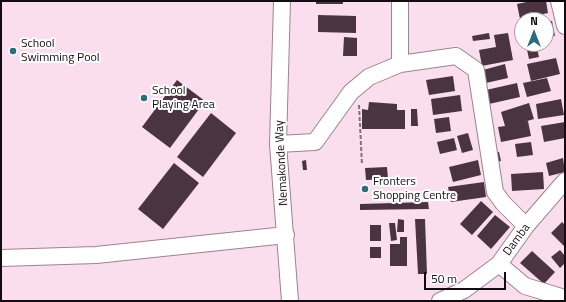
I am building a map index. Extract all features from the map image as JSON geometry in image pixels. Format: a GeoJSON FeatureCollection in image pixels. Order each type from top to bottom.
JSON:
{"type":"FeatureCollection","features":[{"type":"Feature","properties":{"kind":"street","name":"Nemakonde Way"},"geometry":{"type":"LineString","coordinates":[[282,1],[278,144],[290,301]]}},
{"type":"Feature","properties":{"kind":"street"},"geometry":{"type":"LineString","coordinates":[[400,1],[400,64]]}},
{"type":"Feature","properties":{"kind":"street"},"geometry":{"type":"LineString","coordinates":[[559,1],[565,26]]}},
{"type":"Feature","properties":{"kind":"street"},"geometry":{"type":"LineString","coordinates":[[278,144],[315,142],[351,92],[369,78],[400,64],[456,56],[476,70],[495,192],[503,203],[526,226]]}},
{"type":"Feature","properties":{"kind":"street","name":"Damba"},"geometry":{"type":"LineString","coordinates":[[440,301],[464,290],[499,264],[526,226],[565,181]]}},
{"type":"Feature","properties":{"kind":"street"},"geometry":{"type":"LineString","coordinates":[[1,258],[96,255],[286,235]]}},
{"type":"Feature","properties":{"kind":"street"},"geometry":{"type":"LineString","coordinates":[[499,264],[525,286],[565,298]]}},
{"type":"Feature","properties":{"kind":"path"},"geometry":{"type":"LineString","coordinates":[[361,99],[358,107],[362,165]]}},
{"type":"Feature","properties":{"kind":"building"},"geometry":{"type":"Polygon","coordinates":[[[316,1],[343,1],[343,4],[316,4],[316,1]]]}},
{"type":"Feature","properties":{"kind":"building"},"geometry":{"type":"Polygon","coordinates":[[[531,1],[546,1],[548,12],[519,12],[517,4],[531,1]]]}},
{"type":"Feature","properties":{"kind":"building"},"geometry":{"type":"Polygon","coordinates":[[[318,15],[356,16],[356,33],[318,32],[318,15]]]}},
{"type":"Feature","properties":{"kind":"building"},"geometry":{"type":"Polygon","coordinates":[[[489,33],[490,39],[473,41],[472,36],[489,33]]]}},
{"type":"Feature","properties":{"kind":"building"},"geometry":{"type":"Polygon","coordinates":[[[508,33],[513,60],[482,66],[479,50],[496,47],[494,35],[508,33]]]}},
{"type":"Feature","properties":{"kind":"building"},"geometry":{"type":"Polygon","coordinates":[[[344,37],[357,38],[357,56],[343,56],[344,37]]]}},
{"type":"Feature","properties":{"kind":"building"},"geometry":{"type":"Polygon","coordinates":[[[528,52],[538,52],[539,57],[529,59],[528,52]]]}},
{"type":"Feature","properties":{"kind":"building"},"geometry":{"type":"Polygon","coordinates":[[[556,58],[560,74],[531,81],[527,64],[556,58]]]}},
{"type":"Feature","properties":{"kind":"building"},"geometry":{"type":"Polygon","coordinates":[[[505,64],[508,78],[486,83],[483,70],[505,64]]]}},
{"type":"Feature","properties":{"kind":"building"},"geometry":{"type":"Polygon","coordinates":[[[453,76],[455,91],[429,95],[426,80],[453,76]]]}},
{"type":"Feature","properties":{"kind":"building"},"geometry":{"type":"Polygon","coordinates":[[[547,78],[551,91],[527,97],[523,83],[547,78]]]}},
{"type":"Feature","properties":{"kind":"building"},"geometry":{"type":"Polygon","coordinates":[[[177,80],[205,101],[170,148],[142,127],[177,80]]]}},
{"type":"Feature","properties":{"kind":"building"},"geometry":{"type":"Polygon","coordinates":[[[517,83],[520,97],[489,104],[486,90],[517,83]]]}},
{"type":"Feature","properties":{"kind":"building"},"geometry":{"type":"Polygon","coordinates":[[[460,95],[462,111],[433,115],[431,99],[460,95]]]}},
{"type":"Feature","properties":{"kind":"building"},"geometry":{"type":"Polygon","coordinates":[[[561,99],[564,115],[538,119],[536,104],[561,99]]]}},
{"type":"Feature","properties":{"kind":"building"},"geometry":{"type":"Polygon","coordinates":[[[369,102],[397,104],[397,110],[405,110],[405,129],[362,129],[362,109],[368,110],[369,102]]]}},
{"type":"Feature","properties":{"kind":"building"},"geometry":{"type":"Polygon","coordinates":[[[529,103],[534,119],[524,122],[528,121],[531,136],[501,142],[498,127],[505,126],[501,112],[529,103]]]}},
{"type":"Feature","properties":{"kind":"building"},"geometry":{"type":"Polygon","coordinates":[[[411,109],[417,109],[418,126],[411,126],[411,109]]]}},
{"type":"Feature","properties":{"kind":"building"},"geometry":{"type":"Polygon","coordinates":[[[211,113],[236,133],[203,177],[177,157],[211,113]]]}},
{"type":"Feature","properties":{"kind":"building"},"geometry":{"type":"Polygon","coordinates":[[[449,117],[451,131],[436,133],[434,119],[449,117]]]}},
{"type":"Feature","properties":{"kind":"building"},"geometry":{"type":"Polygon","coordinates":[[[565,122],[565,138],[544,142],[541,126],[565,122]]]}},
{"type":"Feature","properties":{"kind":"building"},"geometry":{"type":"Polygon","coordinates":[[[468,133],[473,150],[462,153],[457,136],[468,133]]]}},
{"type":"Feature","properties":{"kind":"building"},"geometry":{"type":"Polygon","coordinates":[[[454,138],[457,150],[440,154],[437,142],[454,138]]]}},
{"type":"Feature","properties":{"kind":"building"},"geometry":{"type":"Polygon","coordinates":[[[531,142],[533,155],[517,157],[515,144],[531,142]]]}},
{"type":"Feature","properties":{"kind":"building"},"geometry":{"type":"Polygon","coordinates":[[[499,152],[501,161],[496,162],[494,153],[499,152]]]}},
{"type":"Feature","properties":{"kind":"building"},"geometry":{"type":"Polygon","coordinates":[[[563,158],[565,172],[549,176],[546,163],[563,158]]]}},
{"type":"Feature","properties":{"kind":"building"},"geometry":{"type":"Polygon","coordinates":[[[306,160],[307,170],[303,170],[302,161],[306,160]]]}},
{"type":"Feature","properties":{"kind":"building"},"geometry":{"type":"Polygon","coordinates":[[[478,160],[481,175],[453,182],[449,167],[478,160]]]}},
{"type":"Feature","properties":{"kind":"building"},"geometry":{"type":"Polygon","coordinates":[[[174,163],[199,183],[163,229],[138,209],[174,163]]]}},
{"type":"Feature","properties":{"kind":"building"},"geometry":{"type":"Polygon","coordinates":[[[387,167],[388,179],[366,180],[365,168],[387,167]]]}},
{"type":"Feature","properties":{"kind":"building"},"geometry":{"type":"Polygon","coordinates":[[[543,172],[544,189],[512,191],[511,174],[543,172]]]}},
{"type":"Feature","properties":{"kind":"building"},"geometry":{"type":"Polygon","coordinates":[[[484,182],[486,197],[451,202],[448,187],[484,182]]]}},
{"type":"Feature","properties":{"kind":"building"},"geometry":{"type":"Polygon","coordinates":[[[381,193],[415,193],[415,199],[381,199],[381,193]]]}},
{"type":"Feature","properties":{"kind":"building"},"geometry":{"type":"Polygon","coordinates":[[[481,201],[493,212],[472,235],[460,224],[481,201]]]}},
{"type":"Feature","properties":{"kind":"building"},"geometry":{"type":"Polygon","coordinates":[[[428,202],[429,209],[360,210],[360,204],[428,202]]]}},
{"type":"Feature","properties":{"kind":"building"},"geometry":{"type":"Polygon","coordinates":[[[495,215],[510,227],[491,249],[477,236],[495,215]]]}},
{"type":"Feature","properties":{"kind":"building"},"geometry":{"type":"Polygon","coordinates":[[[398,219],[404,220],[404,232],[397,232],[398,219]]]}},
{"type":"Feature","properties":{"kind":"building"},"geometry":{"type":"Polygon","coordinates":[[[415,219],[425,219],[427,274],[418,274],[415,219]]]}},
{"type":"Feature","properties":{"kind":"building"},"geometry":{"type":"Polygon","coordinates":[[[562,222],[565,225],[565,247],[551,233],[562,222]]]}},
{"type":"Feature","properties":{"kind":"building"},"geometry":{"type":"Polygon","coordinates":[[[389,223],[395,223],[397,240],[391,241],[389,223]]]}},
{"type":"Feature","properties":{"kind":"building"},"geometry":{"type":"Polygon","coordinates":[[[370,225],[381,225],[381,241],[370,241],[370,225]]]}},
{"type":"Feature","properties":{"kind":"building"},"geometry":{"type":"Polygon","coordinates":[[[400,237],[407,237],[407,266],[390,266],[390,244],[400,244],[400,237]]]}},
{"type":"Feature","properties":{"kind":"building"},"geometry":{"type":"Polygon","coordinates":[[[370,247],[381,247],[381,258],[370,258],[370,247]]]}},
{"type":"Feature","properties":{"kind":"building"},"geometry":{"type":"Polygon","coordinates":[[[560,250],[565,256],[565,263],[560,268],[551,257],[560,250]]]}},
{"type":"Feature","properties":{"kind":"building"},"geometry":{"type":"Polygon","coordinates":[[[532,251],[555,272],[544,284],[520,263],[532,251]]]}},
{"type":"Feature","properties":{"kind":"place","name":"School Swimming Pool"},"geometry":{"type":"Point","coordinates":[13,51]}},
{"type":"Feature","properties":{"kind":"place","name":"School Playing Area"},"geometry":{"type":"Point","coordinates":[144,98]}},
{"type":"Feature","properties":{"kind":"place","name":"Fronters Shopping Centre"},"geometry":{"type":"Point","coordinates":[365,189]}}]}
